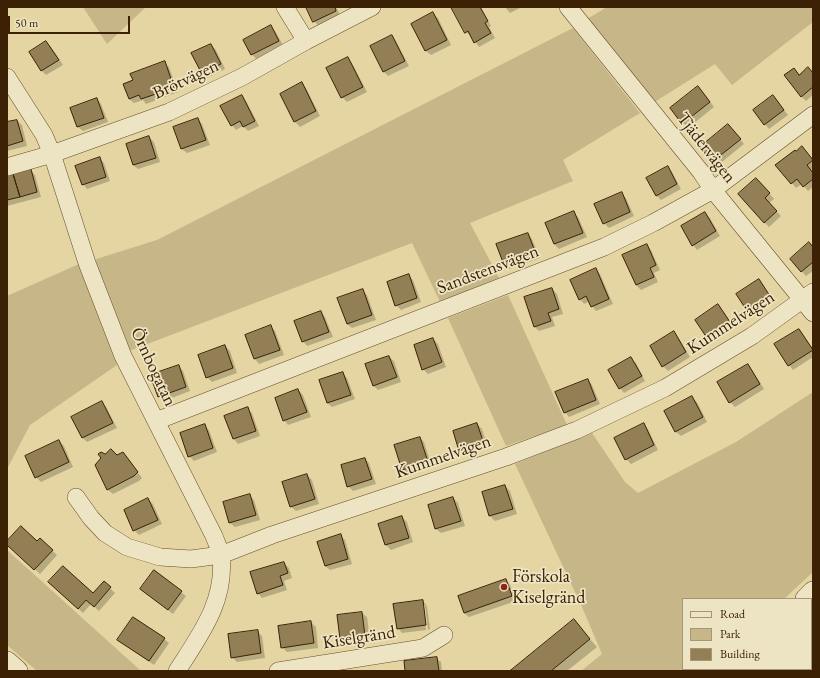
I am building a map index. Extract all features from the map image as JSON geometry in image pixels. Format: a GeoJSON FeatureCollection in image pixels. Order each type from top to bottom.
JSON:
{"type":"FeatureCollection","features":[{"type":"Feature","properties":{"kind":"street"},"geometry":{"type":"LineString","coordinates":[[286,7],[306,41]]}},
{"type":"Feature","properties":{"kind":"street","name":"Brötvägen"},"geometry":{"type":"LineString","coordinates":[[7,167],[52,154],[169,112],[242,77],[306,41],[372,7]]}},
{"type":"Feature","properties":{"kind":"street","name":"Tjädervägen"},"geometry":{"type":"LineString","coordinates":[[568,7],[701,172],[713,190],[810,302]]}},
{"type":"Feature","properties":{"kind":"street","name":"Örnbogatan"},"geometry":{"type":"LineString","coordinates":[[7,77],[44,135],[52,154],[87,263],[120,348],[214,536],[221,555],[220,589],[208,623],[176,671]]}},
{"type":"Feature","properties":{"kind":"street","name":"Sandstensvägen"},"geometry":{"type":"LineString","coordinates":[[156,421],[604,247],[653,223],[713,190],[813,115]]}},
{"type":"Feature","properties":{"kind":"street","name":"Kummelvägen"},"geometry":{"type":"LineString","coordinates":[[76,497],[91,518],[105,532],[127,547],[160,557],[191,559],[221,555],[272,535],[506,457],[577,430],[665,388],[810,302]]}},
{"type":"Feature","properties":{"kind":"street","name":"Kiselgränd"},"geometry":{"type":"LineString","coordinates":[[278,671],[423,648],[444,635]]}},
{"type":"Feature","properties":{"kind":"street"},"geometry":{"type":"LineString","coordinates":[[7,662],[17,671]]}},
{"type":"Feature","properties":{"kind":"green space"},"geometry":{"type":"Polygon","coordinates":[[[83,7],[146,7],[107,44],[83,7]]]}},
{"type":"Feature","properties":{"kind":"green space"},"geometry":{"type":"Polygon","coordinates":[[[607,7],[813,7],[813,22],[732,85],[715,64],[653,103],[587,19],[607,7]]]}},
{"type":"Feature","properties":{"kind":"green space"},"geometry":{"type":"Polygon","coordinates":[[[573,28],[640,113],[563,160],[573,181],[470,223],[499,278],[440,302],[412,243],[129,351],[93,260],[157,240],[573,28]]]}},
{"type":"Feature","properties":{"kind":"green space"},"geometry":{"type":"Polygon","coordinates":[[[79,264],[117,365],[30,425],[7,469],[7,296],[79,264]]]}},
{"type":"Feature","properties":{"kind":"green space"},"geometry":{"type":"Polygon","coordinates":[[[508,295],[567,425],[506,446],[448,318],[508,295]]]}},
{"type":"Feature","properties":{"kind":"green space"},"geometry":{"type":"Polygon","coordinates":[[[813,392],[813,572],[785,598],[682,598],[682,670],[706,670],[705,671],[581,671],[602,654],[582,607],[515,464],[592,433],[625,482],[638,493],[736,442],[813,392]]]}},
{"type":"Feature","properties":{"kind":"green space"},"geometry":{"type":"Polygon","coordinates":[[[7,550],[141,671],[37,671],[7,645],[7,550]]]}},
{"type":"Feature","properties":{"kind":"green space"},"geometry":{"type":"Polygon","coordinates":[[[813,612],[813,671],[754,671],[812,670],[813,612]]]}},
{"type":"Feature","properties":{"kind":"building"},"geometry":{"type":"Polygon","coordinates":[[[306,7],[335,7],[336,11],[313,22],[306,7]]]}},
{"type":"Feature","properties":{"kind":"building"},"geometry":{"type":"Polygon","coordinates":[[[451,7],[480,7],[488,21],[485,23],[491,33],[474,43],[468,31],[465,33],[451,7]]]}},
{"type":"Feature","properties":{"kind":"building"},"geometry":{"type":"Polygon","coordinates":[[[433,12],[447,40],[425,51],[411,24],[433,12]]]}},
{"type":"Feature","properties":{"kind":"building"},"geometry":{"type":"Polygon","coordinates":[[[271,25],[279,41],[251,55],[243,40],[271,25]]]}},
{"type":"Feature","properties":{"kind":"building"},"geometry":{"type":"Polygon","coordinates":[[[392,35],[405,61],[383,72],[370,46],[392,35]]]}},
{"type":"Feature","properties":{"kind":"building"},"geometry":{"type":"Polygon","coordinates":[[[46,41],[59,60],[41,71],[29,52],[46,41]]]}},
{"type":"Feature","properties":{"kind":"building"},"geometry":{"type":"Polygon","coordinates":[[[211,44],[221,64],[202,74],[191,53],[211,44]]]}},
{"type":"Feature","properties":{"kind":"building"},"geometry":{"type":"Polygon","coordinates":[[[348,57],[363,87],[341,98],[326,68],[348,57]]]}},
{"type":"Feature","properties":{"kind":"building"},"geometry":{"type":"Polygon","coordinates":[[[165,61],[174,88],[141,99],[139,95],[129,99],[123,84],[133,80],[130,74],[165,61]]]}},
{"type":"Feature","properties":{"kind":"building"},"geometry":{"type":"Polygon","coordinates":[[[808,67],[813,73],[813,87],[801,97],[784,75],[794,68],[799,75],[808,67]]]}},
{"type":"Feature","properties":{"kind":"building"},"geometry":{"type":"Polygon","coordinates":[[[302,82],[316,111],[294,122],[280,94],[302,82]]]}},
{"type":"Feature","properties":{"kind":"building"},"geometry":{"type":"Polygon","coordinates":[[[698,86],[710,102],[682,124],[670,108],[698,86]]]}},
{"type":"Feature","properties":{"kind":"building"},"geometry":{"type":"Polygon","coordinates":[[[242,95],[255,121],[243,127],[240,121],[231,126],[220,106],[242,95]]]}},
{"type":"Feature","properties":{"kind":"building"},"geometry":{"type":"Polygon","coordinates":[[[773,95],[784,110],[764,125],[753,110],[773,95]]]}},
{"type":"Feature","properties":{"kind":"building"},"geometry":{"type":"Polygon","coordinates":[[[97,98],[104,118],[77,127],[70,108],[97,98]]]}},
{"type":"Feature","properties":{"kind":"building"},"geometry":{"type":"Polygon","coordinates":[[[198,118],[206,140],[181,149],[173,127],[198,118]]]}},
{"type":"Feature","properties":{"kind":"building"},"geometry":{"type":"Polygon","coordinates":[[[17,120],[23,141],[7,146],[7,122],[17,120]]]}},
{"type":"Feature","properties":{"kind":"building"},"geometry":{"type":"Polygon","coordinates":[[[728,124],[741,139],[712,162],[700,147],[728,124]]]}},
{"type":"Feature","properties":{"kind":"building"},"geometry":{"type":"Polygon","coordinates":[[[149,136],[156,158],[133,165],[126,144],[149,136]]]}},
{"type":"Feature","properties":{"kind":"building"},"geometry":{"type":"Polygon","coordinates":[[[802,146],[813,160],[807,165],[813,173],[813,179],[803,187],[797,179],[791,184],[775,165],[802,146]]]}},
{"type":"Feature","properties":{"kind":"building"},"geometry":{"type":"Polygon","coordinates":[[[100,157],[106,177],[82,185],[75,166],[100,157]]]}},
{"type":"Feature","properties":{"kind":"building"},"geometry":{"type":"Polygon","coordinates":[[[668,166],[677,184],[656,196],[646,178],[668,166]]]}},
{"type":"Feature","properties":{"kind":"building"},"geometry":{"type":"Polygon","coordinates":[[[31,169],[37,192],[20,197],[13,174],[31,169]]]}},
{"type":"Feature","properties":{"kind":"building"},"geometry":{"type":"Polygon","coordinates":[[[13,174],[20,197],[7,200],[7,176],[13,174]]]}},
{"type":"Feature","properties":{"kind":"building"},"geometry":{"type":"Polygon","coordinates":[[[756,178],[770,193],[765,198],[777,211],[764,223],[738,194],[756,178]]]}},
{"type":"Feature","properties":{"kind":"building"},"geometry":{"type":"Polygon","coordinates":[[[622,192],[630,212],[603,224],[594,204],[622,192]]]}},
{"type":"Feature","properties":{"kind":"building"},"geometry":{"type":"Polygon","coordinates":[[[574,211],[583,233],[554,244],[545,223],[574,211]]]}},
{"type":"Feature","properties":{"kind":"building"},"geometry":{"type":"Polygon","coordinates":[[[705,212],[716,231],[692,246],[681,226],[705,212]]]}},
{"type":"Feature","properties":{"kind":"building"},"geometry":{"type":"Polygon","coordinates":[[[528,233],[536,254],[504,265],[496,244],[528,233]]]}},
{"type":"Feature","properties":{"kind":"building"},"geometry":{"type":"Polygon","coordinates":[[[809,242],[813,247],[813,262],[801,272],[790,259],[809,242]]]}},
{"type":"Feature","properties":{"kind":"building"},"geometry":{"type":"Polygon","coordinates":[[[647,244],[656,265],[650,268],[654,277],[636,285],[622,255],[647,244]]]}},
{"type":"Feature","properties":{"kind":"building"},"geometry":{"type":"Polygon","coordinates":[[[596,268],[609,299],[591,307],[586,296],[579,300],[570,280],[596,268]]]}},
{"type":"Feature","properties":{"kind":"building"},"geometry":{"type":"Polygon","coordinates":[[[409,274],[417,298],[395,306],[387,282],[409,274]]]}},
{"type":"Feature","properties":{"kind":"building"},"geometry":{"type":"Polygon","coordinates":[[[759,279],[770,296],[747,311],[736,294],[759,279]]]}},
{"type":"Feature","properties":{"kind":"building"},"geometry":{"type":"Polygon","coordinates":[[[552,288],[559,309],[548,313],[551,321],[534,327],[524,297],[552,288]]]}},
{"type":"Feature","properties":{"kind":"building"},"geometry":{"type":"Polygon","coordinates":[[[363,289],[372,315],[347,324],[337,298],[363,289]]]}},
{"type":"Feature","properties":{"kind":"building"},"geometry":{"type":"Polygon","coordinates":[[[718,304],[730,322],[707,338],[695,320],[718,304]]]}},
{"type":"Feature","properties":{"kind":"building"},"geometry":{"type":"Polygon","coordinates":[[[321,311],[329,332],[302,342],[294,321],[321,311]]]}},
{"type":"Feature","properties":{"kind":"building"},"geometry":{"type":"Polygon","coordinates":[[[271,325],[280,350],[254,359],[245,335],[271,325]]]}},
{"type":"Feature","properties":{"kind":"building"},"geometry":{"type":"Polygon","coordinates":[[[799,329],[813,350],[788,366],[774,344],[799,329]]]}},
{"type":"Feature","properties":{"kind":"building"},"geometry":{"type":"Polygon","coordinates":[[[674,331],[686,352],[662,367],[650,346],[674,331]]]}},
{"type":"Feature","properties":{"kind":"building"},"geometry":{"type":"Polygon","coordinates":[[[433,338],[442,362],[422,370],[414,345],[433,338]]]}},
{"type":"Feature","properties":{"kind":"building"},"geometry":{"type":"Polygon","coordinates":[[[225,345],[233,368],[206,378],[198,355],[225,345]]]}},
{"type":"Feature","properties":{"kind":"building"},"geometry":{"type":"Polygon","coordinates":[[[389,356],[397,377],[373,386],[365,364],[389,356]]]}},
{"type":"Feature","properties":{"kind":"building"},"geometry":{"type":"Polygon","coordinates":[[[631,357],[642,376],[619,389],[608,370],[631,357]]]}},
{"type":"Feature","properties":{"kind":"building"},"geometry":{"type":"Polygon","coordinates":[[[748,364],[760,384],[729,403],[717,382],[748,364]]]}},
{"type":"Feature","properties":{"kind":"building"},"geometry":{"type":"Polygon","coordinates":[[[179,365],[186,387],[158,397],[150,375],[179,365]]]}},
{"type":"Feature","properties":{"kind":"building"},"geometry":{"type":"Polygon","coordinates":[[[343,372],[351,395],[327,403],[319,380],[343,372]]]}},
{"type":"Feature","properties":{"kind":"building"},"geometry":{"type":"Polygon","coordinates":[[[588,379],[596,400],[564,413],[555,392],[588,379]]]}},
{"type":"Feature","properties":{"kind":"building"},"geometry":{"type":"Polygon","coordinates":[[[298,389],[307,412],[283,421],[275,398],[298,389]]]}},
{"type":"Feature","properties":{"kind":"building"},"geometry":{"type":"Polygon","coordinates":[[[692,396],[703,417],[675,432],[664,411],[692,396]]]}},
{"type":"Feature","properties":{"kind":"building"},"geometry":{"type":"Polygon","coordinates":[[[102,401],[113,423],[82,438],[71,417],[102,401]]]}},
{"type":"Feature","properties":{"kind":"building"},"geometry":{"type":"Polygon","coordinates":[[[248,407],[256,431],[233,439],[224,416],[248,407]]]}},
{"type":"Feature","properties":{"kind":"building"},"geometry":{"type":"Polygon","coordinates":[[[477,423],[484,444],[459,451],[453,431],[477,423]]]}},
{"type":"Feature","properties":{"kind":"building"},"geometry":{"type":"Polygon","coordinates":[[[644,423],[654,445],[625,460],[614,438],[644,423]]]}},
{"type":"Feature","properties":{"kind":"building"},"geometry":{"type":"Polygon","coordinates":[[[205,424],[213,448],[188,457],[180,433],[205,424]]]}},
{"type":"Feature","properties":{"kind":"building"},"geometry":{"type":"Polygon","coordinates":[[[420,437],[428,462],[402,470],[394,445],[420,437]]]}},
{"type":"Feature","properties":{"kind":"building"},"geometry":{"type":"Polygon","coordinates":[[[59,440],[69,462],[35,478],[25,456],[59,440]]]}},
{"type":"Feature","properties":{"kind":"building"},"geometry":{"type":"Polygon","coordinates":[[[111,449],[117,455],[123,452],[138,472],[134,476],[107,490],[95,465],[101,458],[98,454],[101,452],[105,454],[111,449]]]}},
{"type":"Feature","properties":{"kind":"building"},"geometry":{"type":"Polygon","coordinates":[[[365,458],[372,479],[347,487],[341,465],[365,458]]]}},
{"type":"Feature","properties":{"kind":"building"},"geometry":{"type":"Polygon","coordinates":[[[307,474],[315,499],[290,507],[282,482],[307,474]]]}},
{"type":"Feature","properties":{"kind":"building"},"geometry":{"type":"Polygon","coordinates":[[[505,485],[513,509],[489,516],[482,492],[505,485]]]}},
{"type":"Feature","properties":{"kind":"building"},"geometry":{"type":"Polygon","coordinates":[[[250,494],[256,515],[229,523],[223,502],[250,494]]]}},
{"type":"Feature","properties":{"kind":"building"},"geometry":{"type":"Polygon","coordinates":[[[453,497],[461,521],[435,529],[428,505],[453,497]]]}},
{"type":"Feature","properties":{"kind":"building"},"geometry":{"type":"Polygon","coordinates":[[[148,498],[158,520],[133,531],[124,510],[148,498]]]}},
{"type":"Feature","properties":{"kind":"building"},"geometry":{"type":"Polygon","coordinates":[[[402,516],[409,538],[385,545],[378,524],[402,516]]]}},
{"type":"Feature","properties":{"kind":"building"},"geometry":{"type":"Polygon","coordinates":[[[21,526],[37,541],[40,538],[53,550],[34,570],[7,545],[7,541],[21,526]]]}},
{"type":"Feature","properties":{"kind":"building"},"geometry":{"type":"Polygon","coordinates":[[[341,534],[348,559],[325,566],[317,542],[341,534]]]}},
{"type":"Feature","properties":{"kind":"building"},"geometry":{"type":"Polygon","coordinates":[[[284,562],[288,573],[280,576],[283,585],[257,594],[250,572],[284,562]]]}},
{"type":"Feature","properties":{"kind":"building"},"geometry":{"type":"Polygon","coordinates":[[[63,566],[93,593],[104,581],[111,587],[94,607],[86,600],[78,609],[48,582],[63,566]]]}},
{"type":"Feature","properties":{"kind":"building"},"geometry":{"type":"Polygon","coordinates":[[[154,570],[182,591],[168,610],[140,589],[154,570]]]}},
{"type":"Feature","properties":{"kind":"building"},"geometry":{"type":"Polygon","coordinates":[[[506,579],[512,596],[464,613],[458,596],[506,579]]]}},
{"type":"Feature","properties":{"kind":"building"},"geometry":{"type":"Polygon","coordinates":[[[423,600],[426,625],[397,629],[393,604],[423,600]]]}},
{"type":"Feature","properties":{"kind":"building"},"geometry":{"type":"Polygon","coordinates":[[[362,612],[365,636],[340,639],[337,615],[362,612]]]}},
{"type":"Feature","properties":{"kind":"building"},"geometry":{"type":"Polygon","coordinates":[[[133,617],[165,638],[149,661],[117,640],[133,617]]]}},
{"type":"Feature","properties":{"kind":"building"},"geometry":{"type":"Polygon","coordinates":[[[574,619],[590,639],[551,671],[510,671],[574,619]]]}},
{"type":"Feature","properties":{"kind":"building"},"geometry":{"type":"Polygon","coordinates":[[[311,621],[314,643],[281,648],[278,626],[311,621]]]}},
{"type":"Feature","properties":{"kind":"building"},"geometry":{"type":"Polygon","coordinates":[[[258,630],[261,653],[231,658],[228,634],[258,630]]]}},
{"type":"Feature","properties":{"kind":"building"},"geometry":{"type":"Polygon","coordinates":[[[437,657],[439,671],[405,671],[404,661],[437,657]]]}},
{"type":"Feature","properties":{"kind":"place","name":"Förskola Kiselgränd"},"geometry":{"type":"Point","coordinates":[504,587]}}]}
